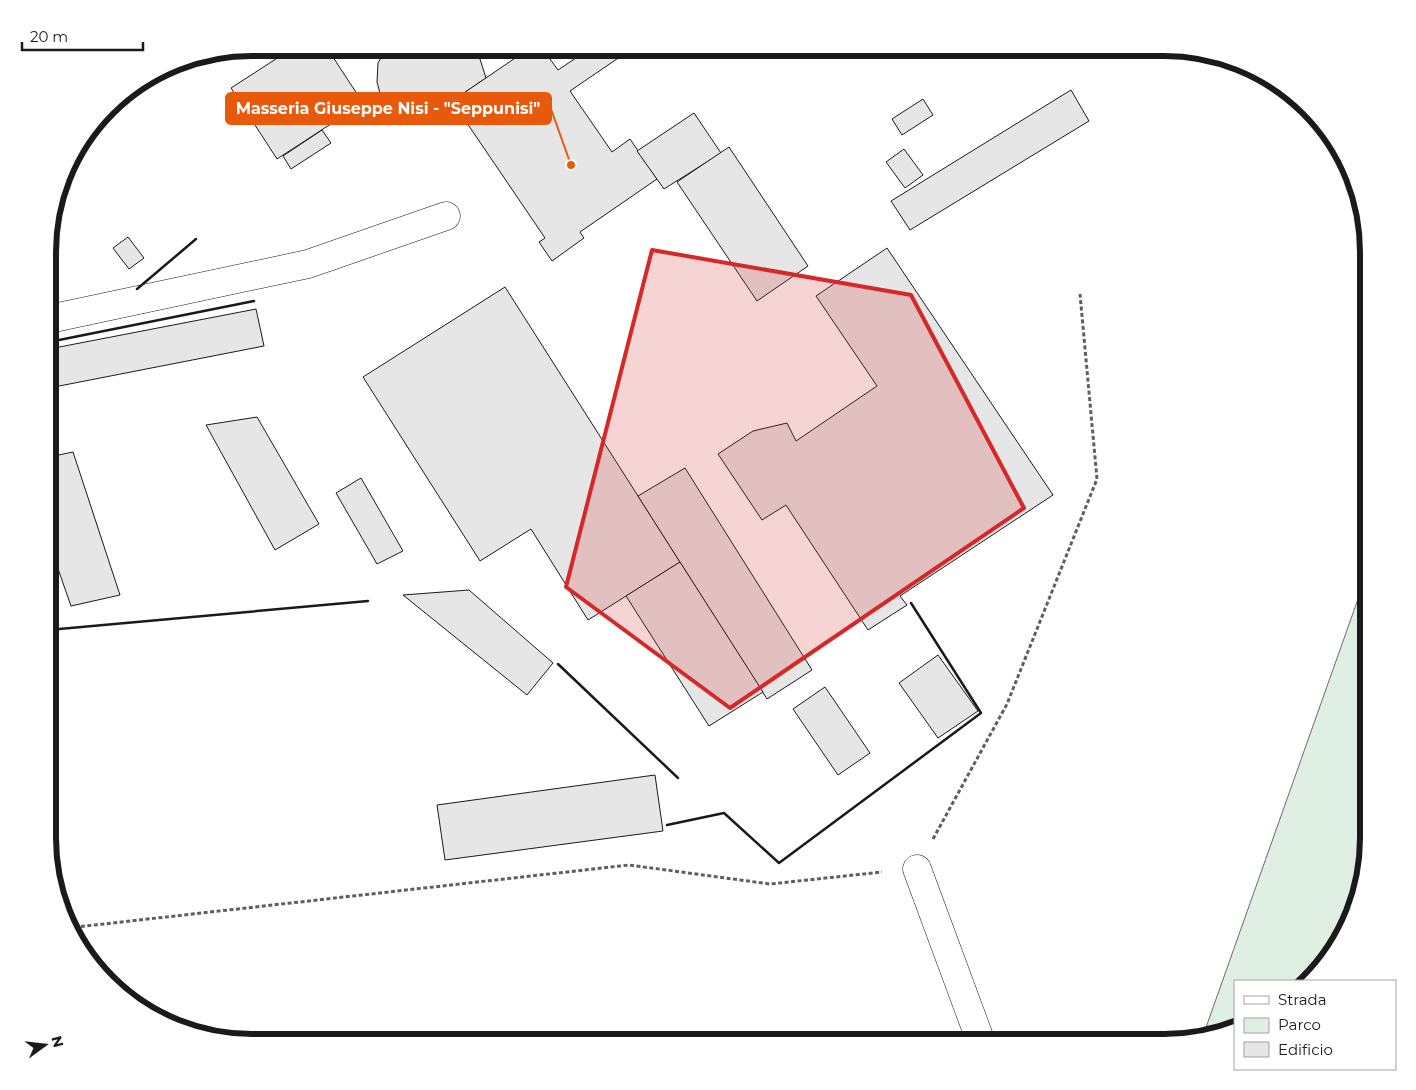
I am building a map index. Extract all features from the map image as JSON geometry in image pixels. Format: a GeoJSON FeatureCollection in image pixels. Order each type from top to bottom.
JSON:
{"type":"FeatureCollection","features":[{"type":"Feature","properties":{"kind":"lane"},"geometry":{"type":"LineString","coordinates":[[56,318],[308,264],[446,216]]}},
{"type":"Feature","properties":{"kind":"lane"},"geometry":{"type":"LineString","coordinates":[[916,869],[978,1034]]}},
{"type":"Feature","properties":{"kind":"path"},"geometry":{"type":"LineString","coordinates":[[77,927],[629,865],[770,884],[916,869],[1007,704],[1097,479],[1080,294]]}},
{"type":"Feature","properties":{"kind":"highlighted area"},"geometry":{"type":"Polygon","coordinates":[[[652,250],[911,295],[1024,508],[730,708],[566,587],[652,250]]]}},
{"type":"Feature","properties":{"kind":"green space"},"geometry":{"type":"Polygon","coordinates":[[[1360,591],[1360,838],[1356,876],[1345,913],[1327,947],[1298,980],[1234,980],[1234,1021],[1205,1029],[1360,591]]]}},
{"type":"Feature","properties":{"kind":"building"},"geometry":{"type":"Polygon","coordinates":[[[281,56],[332,56],[363,103],[277,159],[231,88],[281,56]]]}},
{"type":"Feature","properties":{"kind":"building"},"geometry":{"type":"Polygon","coordinates":[[[382,56],[479,56],[486,78],[452,101],[399,119],[395,118],[384,108],[377,82],[378,63],[382,56]]]}},
{"type":"Feature","properties":{"kind":"building"},"geometry":{"type":"Polygon","coordinates":[[[518,56],[548,56],[558,70],[579,56],[621,56],[570,91],[612,152],[630,139],[657,179],[580,232],[584,238],[552,261],[539,242],[545,238],[452,101],[518,56]]]}},
{"type":"Feature","properties":{"kind":"building"},"geometry":{"type":"Polygon","coordinates":[[[1071,90],[1089,121],[910,230],[891,201],[1071,90]]]}},
{"type":"Feature","properties":{"kind":"building"},"geometry":{"type":"Polygon","coordinates":[[[923,99],[933,115],[902,135],[892,119],[923,99]]]}},
{"type":"Feature","properties":{"kind":"building"},"geometry":{"type":"Polygon","coordinates":[[[694,113],[721,153],[664,189],[637,151],[694,113]]]}},
{"type":"Feature","properties":{"kind":"building"},"geometry":{"type":"Polygon","coordinates":[[[322,130],[331,143],[291,169],[283,156],[322,130]]]}},
{"type":"Feature","properties":{"kind":"building"},"geometry":{"type":"Polygon","coordinates":[[[729,147],[808,266],[757,301],[677,182],[729,147]]]}},
{"type":"Feature","properties":{"kind":"building"},"geometry":{"type":"Polygon","coordinates":[[[904,149],[923,175],[905,188],[886,162],[904,149]]]}},
{"type":"Feature","properties":{"kind":"building"},"geometry":{"type":"Polygon","coordinates":[[[128,237],[144,258],[129,269],[113,248],[128,237]]]}},
{"type":"Feature","properties":{"kind":"building"},"geometry":{"type":"Polygon","coordinates":[[[887,248],[1053,495],[900,596],[907,605],[868,630],[786,505],[762,520],[718,454],[753,431],[787,423],[796,441],[877,386],[816,296],[887,248]]]}},
{"type":"Feature","properties":{"kind":"building"},"geometry":{"type":"Polygon","coordinates":[[[505,287],[680,562],[588,620],[531,529],[480,561],[363,377],[505,287]]]}},
{"type":"Feature","properties":{"kind":"building"},"geometry":{"type":"Polygon","coordinates":[[[256,309],[264,346],[56,387],[56,348],[256,309]]]}},
{"type":"Feature","properties":{"kind":"building"},"geometry":{"type":"Polygon","coordinates":[[[257,417],[319,524],[275,550],[206,425],[257,417]]]}},
{"type":"Feature","properties":{"kind":"building"},"geometry":{"type":"Polygon","coordinates":[[[73,452],[120,595],[71,606],[56,563],[56,456],[73,452]]]}},
{"type":"Feature","properties":{"kind":"building"},"geometry":{"type":"Polygon","coordinates":[[[685,468],[812,670],[767,699],[638,496],[685,468]]]}},
{"type":"Feature","properties":{"kind":"building"},"geometry":{"type":"Polygon","coordinates":[[[361,478],[403,551],[377,564],[336,493],[361,478]]]}},
{"type":"Feature","properties":{"kind":"building"},"geometry":{"type":"Polygon","coordinates":[[[680,562],[763,692],[709,726],[626,596],[680,562]]]}},
{"type":"Feature","properties":{"kind":"building"},"geometry":{"type":"Polygon","coordinates":[[[469,590],[553,663],[527,695],[403,595],[469,590]]]}},
{"type":"Feature","properties":{"kind":"building"},"geometry":{"type":"Polygon","coordinates":[[[938,655],[978,711],[938,738],[899,683],[938,655]]]}},
{"type":"Feature","properties":{"kind":"building"},"geometry":{"type":"Polygon","coordinates":[[[825,687],[870,753],[838,775],[793,709],[825,687]]]}},
{"type":"Feature","properties":{"kind":"building"},"geometry":{"type":"Polygon","coordinates":[[[655,775],[663,831],[445,860],[437,805],[655,775]]]}},
{"type":"Feature","properties":{"kind":"wall"},"geometry":{"type":"LineString","coordinates":[[137,289],[196,239]]}},
{"type":"Feature","properties":{"kind":"wall"},"geometry":{"type":"LineString","coordinates":[[56,341],[254,301]]}},
{"type":"Feature","properties":{"kind":"wall"},"geometry":{"type":"LineString","coordinates":[[56,629],[368,601]]}},
{"type":"Feature","properties":{"kind":"wall"},"geometry":{"type":"LineString","coordinates":[[667,825],[724,813],[779,863],[981,713],[911,603]]}},
{"type":"Feature","properties":{"kind":"wall"},"geometry":{"type":"LineString","coordinates":[[558,664],[678,778]]}},
{"type":"Feature","properties":{"kind":"place","name":"Masseria Giuseppe Nisi - \"Seppunisi\""},"geometry":{"type":"Point","coordinates":[571,165]}}]}
